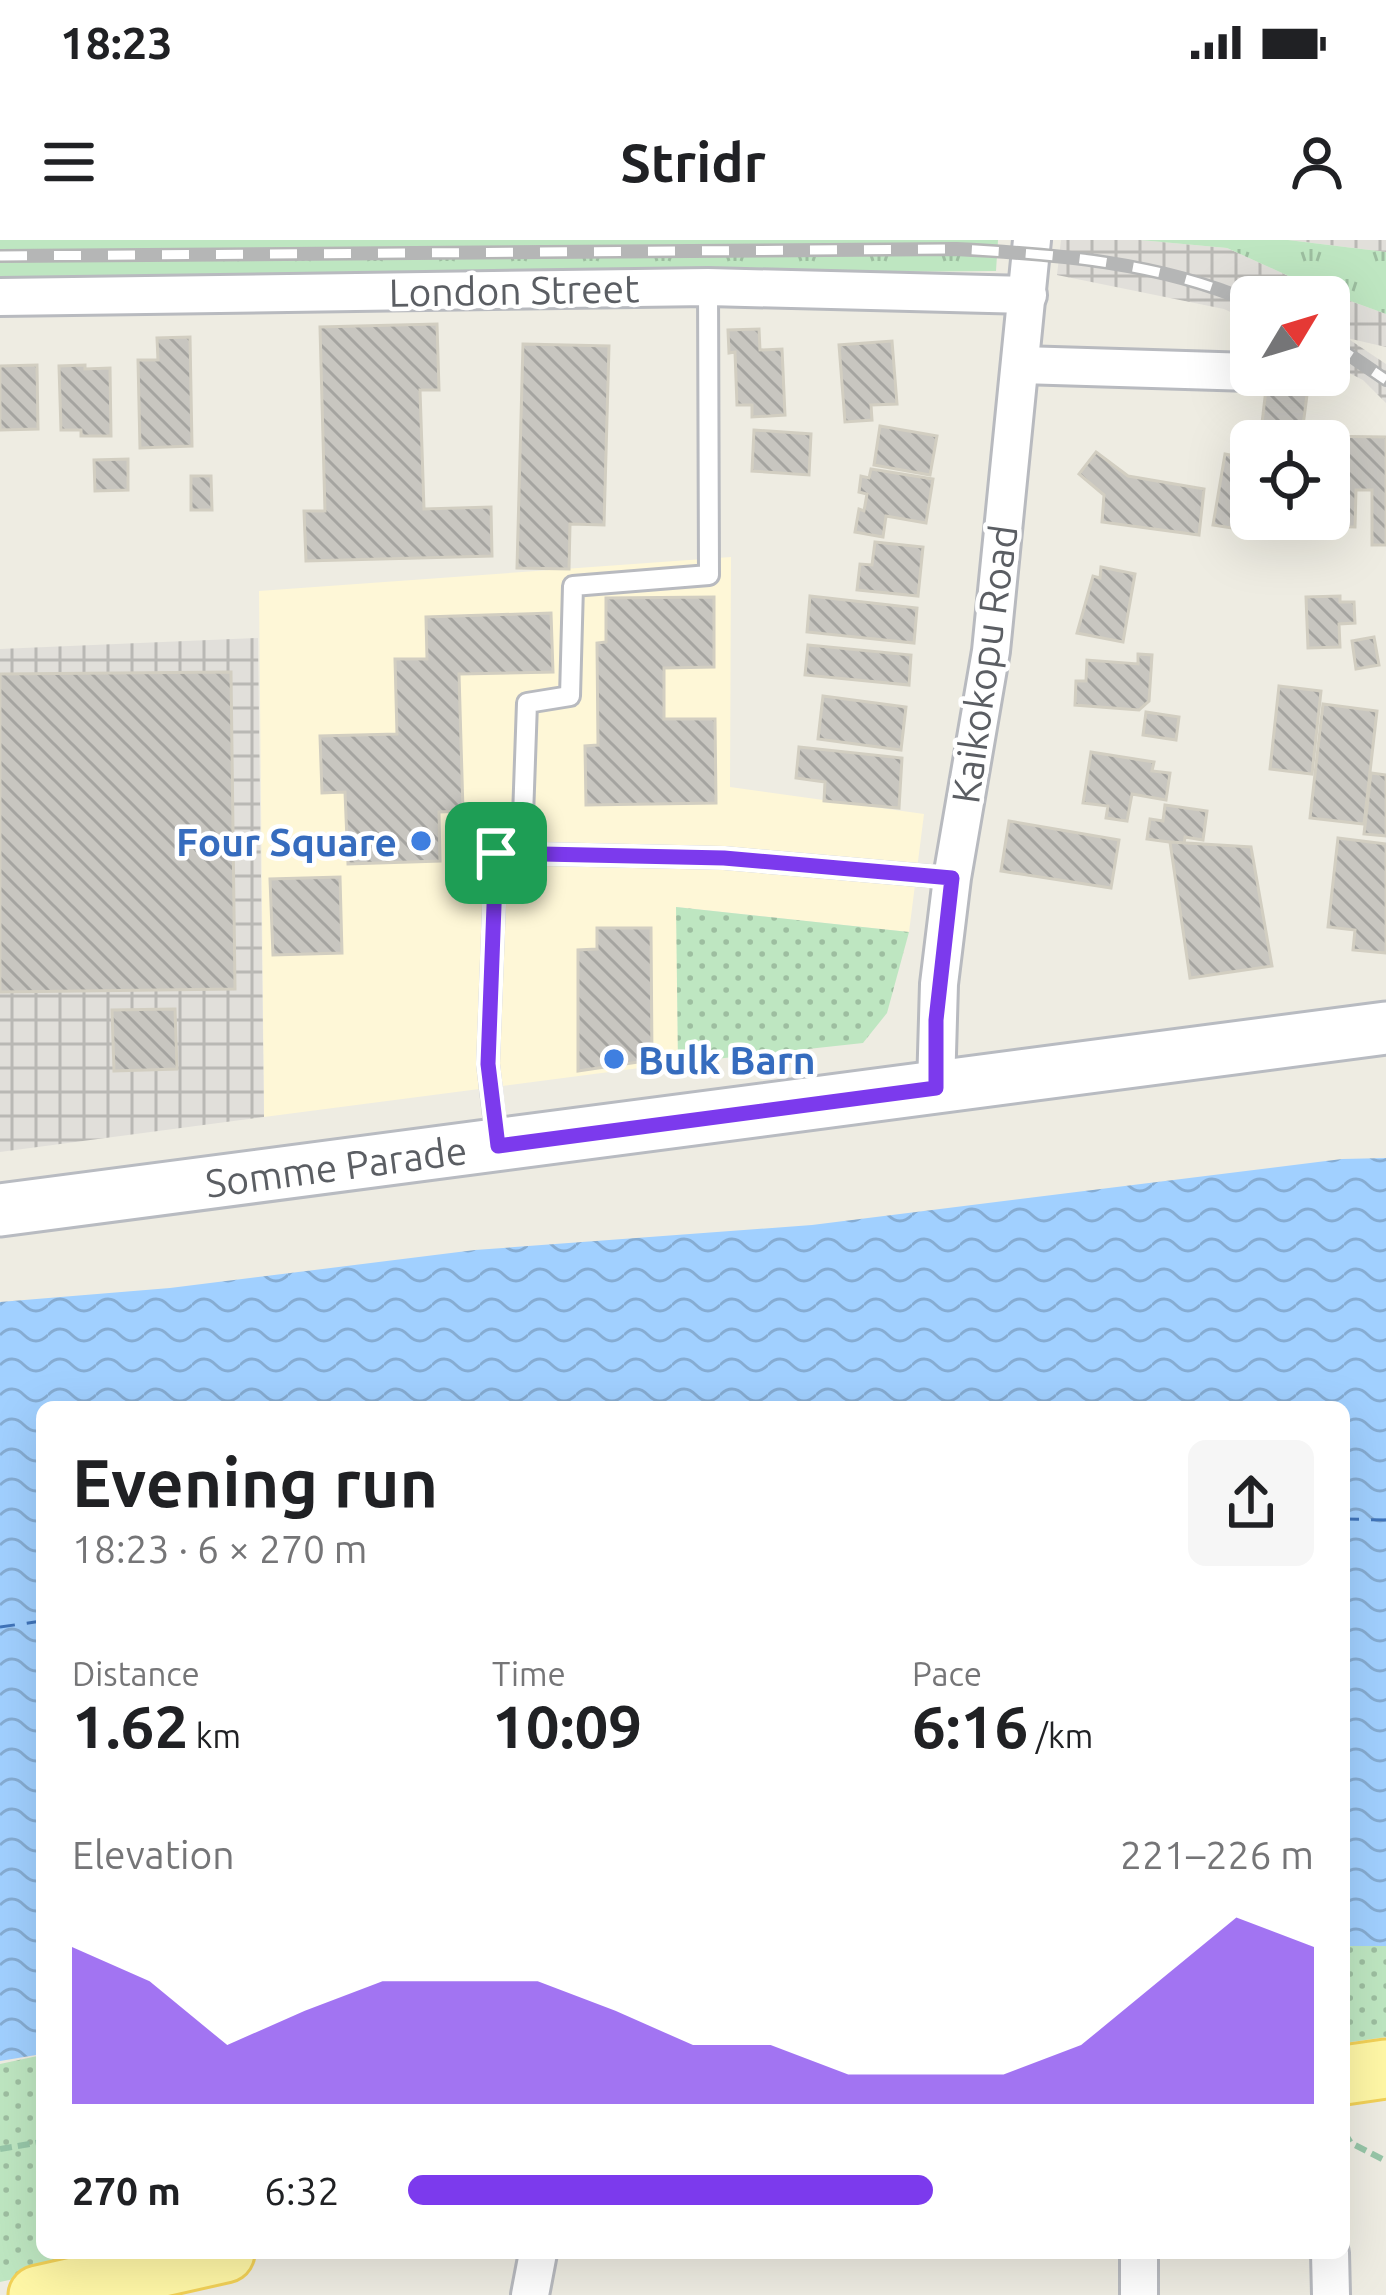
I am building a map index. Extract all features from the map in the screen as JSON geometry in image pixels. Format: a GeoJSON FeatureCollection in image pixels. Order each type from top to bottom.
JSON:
{"type":"FeatureCollection","features":[{"type":"Feature","properties":{"kind":"main road","name":"Somme Parade"},"geometry":{"type":"LineString","coordinates":[[0,1210],[1386,1028]]}},
{"type":"Feature","properties":{"kind":"main road"},"geometry":{"type":"LineString","coordinates":[[1350,2074],[1386,2069]]}},
{"type":"Feature","properties":{"kind":"main road"},"geometry":{"type":"LineString","coordinates":[[1350,2108],[1386,2105]]}},
{"type":"Feature","properties":{"kind":"main road"},"geometry":{"type":"LineString","coordinates":[[38,2295],[198,2259]]}},
{"type":"Feature","properties":{"kind":"street","name":"Kaikokopu Road"},"geometry":{"type":"LineString","coordinates":[[936,1088],[936,1020],[952,878],[991,651],[1032,240]]}},
{"type":"Feature","properties":{"kind":"street","name":"London Street"},"geometry":{"type":"LineString","coordinates":[[0,296],[708,287],[1028,295]]}},
{"type":"Feature","properties":{"kind":"street"},"geometry":{"type":"LineString","coordinates":[[1021,365],[1230,371]]}},
{"type":"Feature","properties":{"kind":"street"},"geometry":{"type":"LineString","coordinates":[[530,2295],[537,2259]]}},
{"type":"Feature","properties":{"kind":"street"},"geometry":{"type":"LineString","coordinates":[[1139,2259],[1139,2295]]}},
{"type":"Feature","properties":{"kind":"street"},"geometry":{"type":"LineString","coordinates":[[1330,2259],[1330,2295]]}},
{"type":"Feature","properties":{"kind":"lane"},"geometry":{"type":"LineString","coordinates":[[498,1146],[488,1064],[496,853],[523,817],[527,704],[570,696],[573,586],[710,575],[708,287]]}},
{"type":"Feature","properties":{"kind":"lane"},"geometry":{"type":"LineString","coordinates":[[496,853],[724,858],[952,878]]}},
{"type":"Feature","properties":{"kind":"path"},"geometry":{"type":"LineString","coordinates":[[1350,2140],[1386,2161]]}},
{"type":"Feature","properties":{"kind":"path"},"geometry":{"type":"LineString","coordinates":[[0,2149],[36,2143]]}},
{"type":"Feature","properties":{"kind":"shaded area"},"geometry":{"type":"Polygon","coordinates":[[[1061,240],[1140,240],[1227,248],[1289,276],[1230,276],[1230,312],[1057,275],[1061,240]]]}},
{"type":"Feature","properties":{"kind":"shaded area"},"geometry":{"type":"Polygon","coordinates":[[[1288,240],[1386,240],[1386,252],[1288,240]]]}},
{"type":"Feature","properties":{"kind":"shaded area"},"geometry":{"type":"Polygon","coordinates":[[[1350,301],[1386,314],[1386,347],[1350,339],[1350,301]]]}},
{"type":"Feature","properties":{"kind":"shaded area"},"geometry":{"type":"Polygon","coordinates":[[[1350,340],[1386,364],[1386,403],[1350,374],[1350,340]]]}},
{"type":"Feature","properties":{"kind":"shaded area"},"geometry":{"type":"Polygon","coordinates":[[[731,557],[730,787],[924,814],[909,932],[677,907],[678,1063],[264,1117],[259,591],[731,557]]]}},
{"type":"Feature","properties":{"kind":"shaded area"},"geometry":{"type":"Polygon","coordinates":[[[258,638],[264,1117],[0,1152],[0,649],[258,638]]]}},
{"type":"Feature","properties":{"kind":"green space"},"geometry":{"type":"Polygon","coordinates":[[[0,240],[998,240],[996,271],[0,279],[0,240]]]}},
{"type":"Feature","properties":{"kind":"green space"},"geometry":{"type":"Polygon","coordinates":[[[1140,240],[1288,240],[1386,252],[1386,314],[1350,301],[1350,276],[1289,276],[1227,248],[1140,240]]]}},
{"type":"Feature","properties":{"kind":"green space"},"geometry":{"type":"Polygon","coordinates":[[[676,907],[909,932],[887,1013],[863,1043],[678,1063],[676,907]]]}},
{"type":"Feature","properties":{"kind":"green space"},"geometry":{"type":"Polygon","coordinates":[[[1350,1941],[1386,1941],[1386,2037],[1350,2042],[1350,1941]]]}},
{"type":"Feature","properties":{"kind":"green space"},"geometry":{"type":"Polygon","coordinates":[[[36,2056],[36,2259],[106,2259],[0,2282],[0,2064],[36,2056]]]}},
{"type":"Feature","properties":{"kind":"water"},"geometry":{"type":"Polygon","coordinates":[[[1386,1158],[1386,1946],[1350,1946],[1350,1401],[36,1401],[36,2055],[0,2061],[0,1302],[170,1288],[475,1250],[812,1225],[1342,1159],[1386,1158]]]}},
{"type":"Feature","properties":{"kind":"building"},"geometry":{"type":"Polygon","coordinates":[[[437,324],[439,390],[420,390],[424,509],[491,507],[492,556],[306,561],[304,511],[325,511],[320,327],[437,324]]]}},
{"type":"Feature","properties":{"kind":"building"},"geometry":{"type":"Polygon","coordinates":[[[759,329],[760,350],[782,349],[785,415],[752,417],[752,405],[737,405],[735,352],[729,353],[728,330],[759,329]]]}},
{"type":"Feature","properties":{"kind":"building"},"geometry":{"type":"Polygon","coordinates":[[[190,337],[192,446],[140,448],[138,360],[158,360],[157,338],[190,337]]]}},
{"type":"Feature","properties":{"kind":"building"},"geometry":{"type":"Polygon","coordinates":[[[892,341],[897,404],[871,405],[872,420],[845,422],[839,345],[892,341]]]}},
{"type":"Feature","properties":{"kind":"building"},"geometry":{"type":"Polygon","coordinates":[[[523,344],[609,346],[604,525],[570,524],[569,569],[517,568],[523,344]]]}},
{"type":"Feature","properties":{"kind":"building"},"geometry":{"type":"Polygon","coordinates":[[[37,365],[38,429],[0,430],[0,366],[37,365]]]}},
{"type":"Feature","properties":{"kind":"building"},"geometry":{"type":"Polygon","coordinates":[[[85,365],[85,369],[110,368],[111,436],[61,430],[59,366],[85,365]]]}},
{"type":"Feature","properties":{"kind":"building"},"geometry":{"type":"Polygon","coordinates":[[[1265,396],[1307,396],[1304,420],[1262,420],[1265,396]]]}},
{"type":"Feature","properties":{"kind":"building"},"geometry":{"type":"Polygon","coordinates":[[[880,426],[937,436],[930,475],[874,465],[880,426]]]}},
{"type":"Feature","properties":{"kind":"building"},"geometry":{"type":"Polygon","coordinates":[[[754,430],[811,434],[809,475],[752,471],[754,430]]]}},
{"type":"Feature","properties":{"kind":"building"},"geometry":{"type":"Polygon","coordinates":[[[1350,437],[1386,437],[1386,545],[1372,545],[1372,490],[1356,490],[1355,527],[1350,527],[1350,437]]]}},
{"type":"Feature","properties":{"kind":"building"},"geometry":{"type":"Polygon","coordinates":[[[1096,452],[1128,476],[1204,489],[1199,535],[1102,522],[1104,495],[1079,474],[1096,452]]]}},
{"type":"Feature","properties":{"kind":"building"},"geometry":{"type":"Polygon","coordinates":[[[1225,454],[1230,455],[1230,528],[1213,525],[1225,454]]]}},
{"type":"Feature","properties":{"kind":"building"},"geometry":{"type":"Polygon","coordinates":[[[128,459],[128,490],[95,491],[94,460],[128,459]]]}},
{"type":"Feature","properties":{"kind":"building"},"geometry":{"type":"Polygon","coordinates":[[[871,469],[933,479],[926,523],[886,516],[883,537],[855,532],[867,494],[859,492],[861,476],[869,478],[871,469]]]}},
{"type":"Feature","properties":{"kind":"building"},"geometry":{"type":"Polygon","coordinates":[[[191,476],[211,476],[212,510],[191,510],[191,476]]]}},
{"type":"Feature","properties":{"kind":"building"},"geometry":{"type":"Polygon","coordinates":[[[875,542],[923,547],[918,596],[857,590],[860,564],[872,565],[875,542]]]}},
{"type":"Feature","properties":{"kind":"building"},"geometry":{"type":"Polygon","coordinates":[[[1101,567],[1135,574],[1123,642],[1077,633],[1093,576],[1100,578],[1101,567]]]}},
{"type":"Feature","properties":{"kind":"building"},"geometry":{"type":"Polygon","coordinates":[[[810,596],[917,608],[914,643],[807,632],[810,596]]]}},
{"type":"Feature","properties":{"kind":"building"},"geometry":{"type":"Polygon","coordinates":[[[1340,596],[1340,602],[1354,602],[1355,623],[1339,624],[1340,647],[1308,648],[1306,597],[1340,596]]]}},
{"type":"Feature","properties":{"kind":"building"},"geometry":{"type":"Polygon","coordinates":[[[714,597],[714,667],[664,668],[664,719],[715,719],[716,803],[586,805],[585,746],[598,745],[597,643],[606,642],[606,598],[714,597]]]}},
{"type":"Feature","properties":{"kind":"building"},"geometry":{"type":"Polygon","coordinates":[[[551,613],[553,672],[459,674],[463,811],[439,812],[440,861],[348,864],[345,792],[322,793],[320,736],[397,734],[395,659],[427,659],[426,617],[551,613]]]}},
{"type":"Feature","properties":{"kind":"building"},"geometry":{"type":"Polygon","coordinates":[[[1374,637],[1379,665],[1356,669],[1352,641],[1374,637]]]}},
{"type":"Feature","properties":{"kind":"building"},"geometry":{"type":"Polygon","coordinates":[[[808,645],[911,655],[909,685],[805,675],[808,645]]]}},
{"type":"Feature","properties":{"kind":"building"},"geometry":{"type":"Polygon","coordinates":[[[1138,654],[1152,655],[1149,701],[1139,710],[1075,705],[1076,681],[1086,681],[1087,660],[1138,664],[1138,654]]]}},
{"type":"Feature","properties":{"kind":"building"},"geometry":{"type":"Polygon","coordinates":[[[231,672],[235,989],[0,992],[0,674],[231,672]]]}},
{"type":"Feature","properties":{"kind":"building"},"geometry":{"type":"Polygon","coordinates":[[[1279,686],[1321,691],[1312,774],[1270,769],[1279,686]]]}},
{"type":"Feature","properties":{"kind":"building"},"geometry":{"type":"Polygon","coordinates":[[[823,696],[906,707],[901,750],[818,739],[823,696]]]}},
{"type":"Feature","properties":{"kind":"building"},"geometry":{"type":"Polygon","coordinates":[[[1323,704],[1377,711],[1364,824],[1310,818],[1323,704]]]}},
{"type":"Feature","properties":{"kind":"building"},"geometry":{"type":"Polygon","coordinates":[[[1146,712],[1179,717],[1176,740],[1143,735],[1146,712]]]}},
{"type":"Feature","properties":{"kind":"building"},"geometry":{"type":"Polygon","coordinates":[[[799,747],[902,758],[899,808],[824,801],[825,782],[796,778],[799,747]]]}},
{"type":"Feature","properties":{"kind":"building"},"geometry":{"type":"Polygon","coordinates":[[[1091,752],[1154,762],[1152,771],[1170,773],[1166,800],[1132,794],[1127,821],[1106,818],[1108,806],[1083,803],[1091,752]]]}},
{"type":"Feature","properties":{"kind":"building"},"geometry":{"type":"Polygon","coordinates":[[[1371,773],[1386,775],[1386,836],[1364,834],[1371,773]]]}},
{"type":"Feature","properties":{"kind":"building"},"geometry":{"type":"Polygon","coordinates":[[[1165,805],[1207,811],[1203,840],[1185,837],[1184,844],[1147,839],[1150,819],[1163,821],[1165,805]]]}},
{"type":"Feature","properties":{"kind":"building"},"geometry":{"type":"Polygon","coordinates":[[[1009,821],[1119,840],[1111,888],[1001,871],[1009,821]]]}},
{"type":"Feature","properties":{"kind":"building"},"geometry":{"type":"Polygon","coordinates":[[[1338,838],[1386,844],[1386,953],[1353,950],[1355,930],[1328,927],[1338,838]]]}},
{"type":"Feature","properties":{"kind":"building"},"geometry":{"type":"Polygon","coordinates":[[[1170,842],[1251,847],[1272,966],[1190,978],[1170,842]]]}},
{"type":"Feature","properties":{"kind":"building"},"geometry":{"type":"Polygon","coordinates":[[[340,877],[342,953],[273,955],[270,879],[340,877]]]}},
{"type":"Feature","properties":{"kind":"building"},"geometry":{"type":"Polygon","coordinates":[[[597,928],[651,928],[652,1060],[578,1071],[578,950],[597,949],[597,928]]]}},
{"type":"Feature","properties":{"kind":"building"},"geometry":{"type":"Polygon","coordinates":[[[175,1009],[177,1069],[114,1071],[112,1010],[175,1009]]]}},
{"type":"Feature","properties":{"kind":"ferry route"},"geometry":{"type":"LineString","coordinates":[[1350,1519],[1386,1520]]}},
{"type":"Feature","properties":{"kind":"ferry route"},"geometry":{"type":"LineString","coordinates":[[0,1627],[36,1622]]}},
{"type":"Feature","properties":{"kind":"railway"},"geometry":{"type":"LineString","coordinates":[[0,256],[956,249],[1068,257],[1143,269],[1230,294]]}},
{"type":"Feature","properties":{"kind":"railway"},"geometry":{"type":"LineString","coordinates":[[1350,355],[1386,380]]}},
{"type":"Feature","properties":{"kind":"place","name":"Four Square"},"geometry":{"type":"Point","coordinates":[421,841]}},
{"type":"Feature","properties":{"kind":"place","name":"Bulk Barn"},"geometry":{"type":"Point","coordinates":[614,1059]}},
{"type":"Feature","properties":{"kind":"route"},"geometry":{"type":"LineString","coordinates":[[496,853],[724,858],[952,878],[936,1020],[936,1088],[498,1146],[488,1064],[496,853]]}}]}
